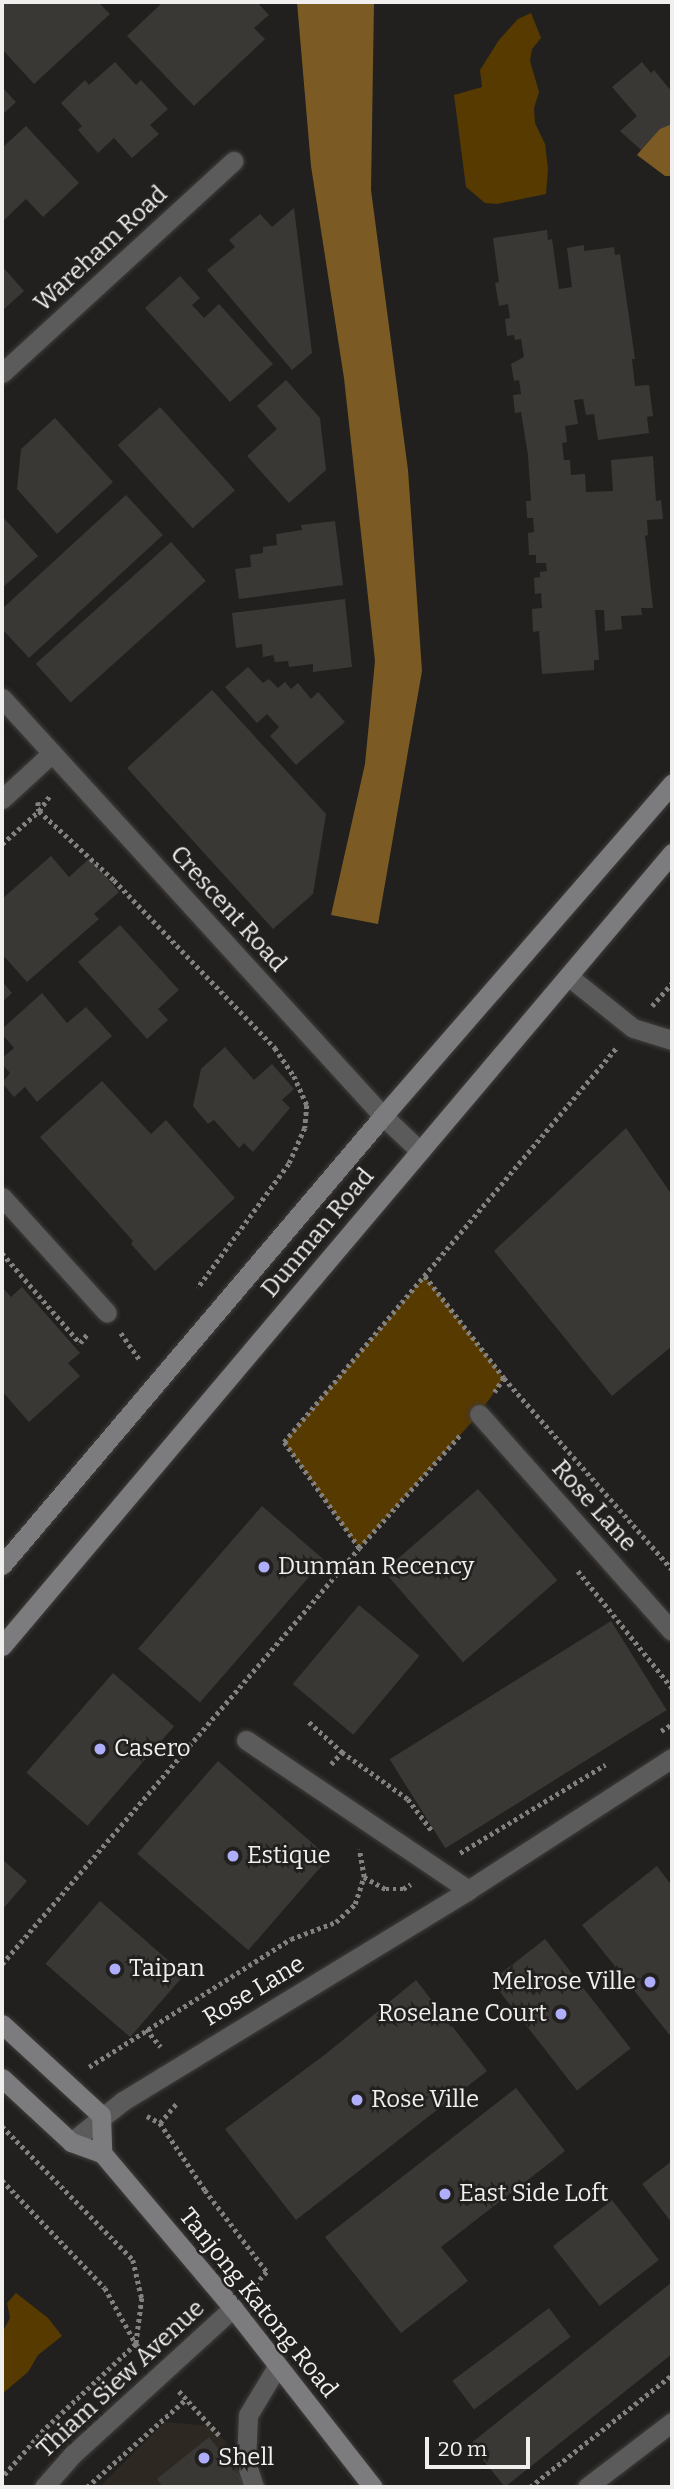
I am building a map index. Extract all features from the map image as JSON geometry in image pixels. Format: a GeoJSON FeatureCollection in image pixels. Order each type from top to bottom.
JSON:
{"type":"FeatureCollection","features":[{"type":"Feature","properties":{"kind":"main road","name":"Dunman Road"},"geometry":{"type":"LineString","coordinates":[[2,1565],[383,1116],[672,783]]}},
{"type":"Feature","properties":{"kind":"main road","name":"Dunman Road"},"geometry":{"type":"LineString","coordinates":[[2,1646],[672,853]]}},
{"type":"Feature","properties":{"kind":"main road"},"geometry":{"type":"LineString","coordinates":[[2,2024],[101,2115],[102,2153],[71,2142],[2,2078]]}},
{"type":"Feature","properties":{"kind":"main road","name":"Tanjong Katong Road"},"geometry":{"type":"LineString","coordinates":[[102,2153],[233,2308],[373,2487]]}},
{"type":"Feature","properties":{"kind":"street","name":"Wareham Road"},"geometry":{"type":"LineString","coordinates":[[2,373],[233,161]]}},
{"type":"Feature","properties":{"kind":"street","name":"Crescent Road"},"geometry":{"type":"LineString","coordinates":[[2,698],[383,1116],[420,1151]]}},
{"type":"Feature","properties":{"kind":"street"},"geometry":{"type":"LineString","coordinates":[[2,799],[52,753]]}},
{"type":"Feature","properties":{"kind":"street"},"geometry":{"type":"LineString","coordinates":[[568,976],[633,1028],[672,1040]]}},
{"type":"Feature","properties":{"kind":"street"},"geometry":{"type":"LineString","coordinates":[[2,1197],[107,1313]]}},
{"type":"Feature","properties":{"kind":"street","name":"Rose Lane"},"geometry":{"type":"LineString","coordinates":[[479,1414],[672,1631]]}},
{"type":"Feature","properties":{"kind":"street"},"geometry":{"type":"LineString","coordinates":[[246,1740],[468,1890]]}},
{"type":"Feature","properties":{"kind":"street","name":"Rose Lane"},"geometry":{"type":"LineString","coordinates":[[71,2142],[101,2115],[468,1890],[672,1758]]}},
{"type":"Feature","properties":{"kind":"street","name":"Thiam Siew Avenue"},"geometry":{"type":"LineString","coordinates":[[44,2487],[81,2446],[233,2308]]}},
{"type":"Feature","properties":{"kind":"street"},"geometry":{"type":"LineString","coordinates":[[254,2487],[246,2463],[248,2415],[278,2365]]}},
{"type":"Feature","properties":{"kind":"street"},"geometry":{"type":"LineString","coordinates":[[587,2487],[672,2422]]}},
{"type":"Feature","properties":{"kind":"path"},"geometry":{"type":"LineString","coordinates":[[33,771],[39,811],[124,890],[275,1048],[294,1076],[307,1105],[305,1128],[289,1164],[191,1297]]}},
{"type":"Feature","properties":{"kind":"path"},"geometry":{"type":"LineString","coordinates":[[359,1548],[284,1442],[672,983]]}},
{"type":"Feature","properties":{"kind":"path"},"geometry":{"type":"LineString","coordinates":[[2,1253],[80,1343],[107,1313],[142,1363],[150,1352]]}},
{"type":"Feature","properties":{"kind":"path"},"geometry":{"type":"LineString","coordinates":[[425,1276],[504,1378],[672,1569]]}},
{"type":"Feature","properties":{"kind":"path"},"geometry":{"type":"LineString","coordinates":[[2,1964],[359,1548],[479,1414],[504,1378]]}},
{"type":"Feature","properties":{"kind":"path"},"geometry":{"type":"LineString","coordinates":[[309,1722],[342,1752],[408,1799],[436,1838]]}},
{"type":"Feature","properties":{"kind":"path"},"geometry":{"type":"LineString","coordinates":[[649,1738],[672,1724]]}},
{"type":"Feature","properties":{"kind":"path"},"geometry":{"type":"LineString","coordinates":[[452,1857],[615,1759]]}},
{"type":"Feature","properties":{"kind":"path"},"geometry":{"type":"LineString","coordinates":[[88,2067],[291,1939],[336,1922],[355,1904],[364,1877],[359,1847]]}},
{"type":"Feature","properties":{"kind":"path"},"geometry":{"type":"LineString","coordinates":[[123,2101],[160,2123],[205,2190],[267,2272],[233,2308]]}},
{"type":"Feature","properties":{"kind":"path"},"geometry":{"type":"LineString","coordinates":[[2,2126],[133,2260],[142,2298],[136,2344],[44,2430],[2,2478]]}},
{"type":"Feature","properties":{"kind":"path"},"geometry":{"type":"LineString","coordinates":[[2,2180],[106,2288],[136,2344]]}},
{"type":"Feature","properties":{"kind":"path"},"geometry":{"type":"LineString","coordinates":[[530,2487],[672,2375]]}},
{"type":"Feature","properties":{"kind":"path"},"geometry":{"type":"LineString","coordinates":[[87,2487],[186,2399]]}},
{"type":"Feature","properties":{"kind":"shaded area"},"geometry":{"type":"Polygon","coordinates":[[[297,2],[374,2],[371,190],[408,470],[422,671],[378,924],[331,915],[365,764],[375,661],[344,378],[311,166],[297,2]]]}},
{"type":"Feature","properties":{"kind":"shaded area"},"geometry":{"type":"Polygon","coordinates":[[[531,13],[541,38],[532,49],[530,61],[539,92],[534,108],[535,123],[545,144],[548,169],[546,194],[497,204],[485,203],[466,187],[454,95],[482,87],[480,70],[499,40],[518,19],[531,13]]]}},
{"type":"Feature","properties":{"kind":"shaded area"},"geometry":{"type":"Polygon","coordinates":[[[672,113],[672,176],[665,176],[637,155],[672,113]]]}},
{"type":"Feature","properties":{"kind":"shaded area"},"geometry":{"type":"Polygon","coordinates":[[[425,1276],[504,1378],[479,1414],[359,1548],[284,1442],[425,1276]]]}},
{"type":"Feature","properties":{"kind":"shaded area"},"geometry":{"type":"Polygon","coordinates":[[[16,2293],[48,2318],[62,2336],[38,2355],[28,2372],[2,2394],[2,2333],[10,2318],[7,2303],[16,2293]]]}},
{"type":"Feature","properties":{"kind":"shaded area"},"geometry":{"type":"Polygon","coordinates":[[[165,2422],[211,2426],[268,2487],[99,2487],[165,2422]]]}},
{"type":"Feature","properties":{"kind":"building"},"geometry":{"type":"Polygon","coordinates":[[[2,2],[98,2],[110,14],[34,84],[2,49],[2,2]]]}},
{"type":"Feature","properties":{"kind":"building"},"geometry":{"type":"Polygon","coordinates":[[[163,2],[257,2],[269,15],[254,28],[265,39],[194,106],[127,36],[163,2]]]}},
{"type":"Feature","properties":{"kind":"building"},"geometry":{"type":"Polygon","coordinates":[[[115,62],[136,85],[141,80],[168,109],[150,125],[159,134],[132,158],[114,138],[98,153],[78,130],[82,126],[61,103],[85,80],[89,85],[115,62]]]}},
{"type":"Feature","properties":{"kind":"building"},"geometry":{"type":"Polygon","coordinates":[[[642,62],[651,73],[654,70],[672,92],[672,124],[660,129],[641,150],[620,131],[637,116],[612,87],[642,62]]]}},
{"type":"Feature","properties":{"kind":"building"},"geometry":{"type":"Polygon","coordinates":[[[2,87],[16,102],[2,115],[2,87]]]}},
{"type":"Feature","properties":{"kind":"building"},"geometry":{"type":"Polygon","coordinates":[[[26,126],[79,183],[43,217],[26,199],[2,222],[2,148],[26,126]]]}},
{"type":"Feature","properties":{"kind":"building"},"geometry":{"type":"Polygon","coordinates":[[[294,208],[312,353],[292,370],[207,270],[235,247],[229,240],[260,214],[272,227],[294,208]]]}},
{"type":"Feature","properties":{"kind":"building"},"geometry":{"type":"Polygon","coordinates":[[[547,230],[548,240],[552,239],[559,289],[572,287],[567,248],[584,245],[584,251],[614,247],[615,255],[620,254],[635,359],[632,359],[635,386],[649,385],[653,416],[647,417],[649,433],[598,440],[594,414],[586,415],[583,399],[574,400],[578,424],[565,426],[567,442],[562,443],[564,460],[570,460],[571,475],[585,474],[586,492],[613,491],[611,460],[653,456],[656,501],[661,500],[663,519],[647,520],[648,535],[645,536],[653,608],[641,608],[642,615],[621,616],[622,629],[605,631],[604,610],[595,610],[599,660],[594,660],[594,670],[542,674],[539,631],[533,632],[532,609],[542,608],[541,593],[535,594],[534,578],[540,577],[540,572],[547,571],[546,563],[536,563],[536,555],[529,555],[528,533],[534,532],[533,518],[527,518],[526,501],[531,501],[528,455],[521,412],[515,413],[513,395],[521,394],[519,380],[514,381],[511,364],[524,357],[521,339],[515,340],[514,335],[507,336],[505,319],[510,318],[508,304],[499,306],[495,283],[499,282],[493,238],[547,230]]]}},
{"type":"Feature","properties":{"kind":"building"},"geometry":{"type":"Polygon","coordinates":[[[2,266],[24,291],[2,311],[2,266]]]}},
{"type":"Feature","properties":{"kind":"building"},"geometry":{"type":"Polygon","coordinates":[[[180,276],[200,298],[192,305],[204,318],[219,304],[273,364],[230,402],[145,308],[180,276]]]}},
{"type":"Feature","properties":{"kind":"building"},"geometry":{"type":"Polygon","coordinates":[[[286,380],[320,418],[326,470],[289,503],[247,456],[277,429],[257,406],[286,380]]]}},
{"type":"Feature","properties":{"kind":"building"},"geometry":{"type":"Polygon","coordinates":[[[160,407],[235,490],[193,528],[118,445],[160,407]]]}},
{"type":"Feature","properties":{"kind":"building"},"geometry":{"type":"Polygon","coordinates":[[[55,418],[113,482],[57,534],[17,489],[21,449],[55,418]]]}},
{"type":"Feature","properties":{"kind":"building"},"geometry":{"type":"Polygon","coordinates":[[[126,495],[163,535],[29,658],[2,629],[2,609],[126,495]]]}},
{"type":"Feature","properties":{"kind":"building"},"geometry":{"type":"Polygon","coordinates":[[[2,516],[38,556],[2,588],[2,516]]]}},
{"type":"Feature","properties":{"kind":"building"},"geometry":{"type":"Polygon","coordinates":[[[335,521],[343,585],[239,599],[235,569],[251,567],[250,555],[263,553],[263,547],[277,545],[276,534],[302,530],[301,525],[335,521]]]}},
{"type":"Feature","properties":{"kind":"building"},"geometry":{"type":"Polygon","coordinates":[[[171,542],[206,581],[71,702],[36,664],[171,542]]]}},
{"type":"Feature","properties":{"kind":"building"},"geometry":{"type":"Polygon","coordinates":[[[345,599],[352,667],[313,672],[313,664],[289,667],[288,661],[275,662],[273,655],[263,657],[262,644],[236,648],[232,613],[345,599]]]}},
{"type":"Feature","properties":{"kind":"building"},"geometry":{"type":"Polygon","coordinates":[[[248,667],[263,683],[269,679],[278,688],[285,682],[291,689],[298,683],[311,699],[318,692],[345,722],[296,765],[270,736],[279,727],[267,714],[257,723],[225,687],[248,667]]]}},
{"type":"Feature","properties":{"kind":"building"},"geometry":{"type":"Polygon","coordinates":[[[212,690],[326,814],[313,894],[273,929],[127,768],[212,690]]]}},
{"type":"Feature","properties":{"kind":"building"},"geometry":{"type":"Polygon","coordinates":[[[51,856],[69,877],[90,858],[119,892],[94,914],[99,919],[27,982],[2,954],[2,899],[51,856]]]}},
{"type":"Feature","properties":{"kind":"building"},"geometry":{"type":"Polygon","coordinates":[[[120,925],[179,990],[158,1009],[168,1020],[147,1039],[78,962],[120,925]]]}},
{"type":"Feature","properties":{"kind":"building"},"geometry":{"type":"Polygon","coordinates":[[[2,981],[12,993],[2,1002],[2,981]]]}},
{"type":"Feature","properties":{"kind":"building"},"geometry":{"type":"Polygon","coordinates":[[[42,993],[67,1023],[86,1007],[112,1036],[37,1102],[25,1087],[14,1097],[2,1083],[10,1073],[2,1064],[2,1058],[14,1048],[2,1034],[2,1029],[42,993]]]}},
{"type":"Feature","properties":{"kind":"building"},"geometry":{"type":"Polygon","coordinates":[[[225,1047],[254,1080],[272,1064],[294,1089],[282,1100],[290,1108],[253,1152],[244,1143],[239,1148],[214,1120],[208,1124],[193,1106],[201,1069],[225,1047]]]}},
{"type":"Feature","properties":{"kind":"building"},"geometry":{"type":"Polygon","coordinates":[[[102,1081],[151,1134],[166,1120],[235,1198],[155,1271],[131,1244],[133,1241],[40,1137],[102,1081]]]}},
{"type":"Feature","properties":{"kind":"building"},"geometry":{"type":"Polygon","coordinates":[[[626,1128],[672,1195],[672,1346],[612,1396],[494,1251],[626,1128]]]}},
{"type":"Feature","properties":{"kind":"building"},"geometry":{"type":"Polygon","coordinates":[[[2,1287],[11,1297],[22,1287],[80,1353],[68,1363],[80,1376],[29,1422],[2,1391],[2,1287]]]}},
{"type":"Feature","properties":{"kind":"building"},"geometry":{"type":"Polygon","coordinates":[[[478,1489],[557,1580],[463,1662],[384,1571],[478,1489]]]}},
{"type":"Feature","properties":{"kind":"building"},"geometry":{"type":"Polygon","coordinates":[[[262,1506],[324,1560],[200,1702],[138,1649],[262,1506]]]}},
{"type":"Feature","properties":{"kind":"building"},"geometry":{"type":"Polygon","coordinates":[[[359,1605],[420,1656],[353,1735],[293,1684],[359,1605]]]}},
{"type":"Feature","properties":{"kind":"building"},"geometry":{"type":"Polygon","coordinates":[[[611,1621],[667,1710],[445,1848],[390,1759],[611,1621]]]}},
{"type":"Feature","properties":{"kind":"building","name":"Casero"},"geometry":{"type":"Polygon","coordinates":[[[113,1673],[174,1726],[88,1826],[26,1773],[113,1673]]]}},
{"type":"Feature","properties":{"kind":"building","name":"Estique"},"geometry":{"type":"Polygon","coordinates":[[[218,1761],[329,1857],[248,1950],[137,1854],[218,1761]]]}},
{"type":"Feature","properties":{"kind":"building"},"geometry":{"type":"Polygon","coordinates":[[[2,1859],[27,1881],[2,1910],[2,1859]]]}},
{"type":"Feature","properties":{"kind":"building","name":"Melrose Ville"},"geometry":{"type":"Polygon","coordinates":[[[657,1866],[672,1886],[672,2038],[582,1925],[657,1866]]]}},
{"type":"Feature","properties":{"kind":"building","name":"Taipan"},"geometry":{"type":"Polygon","coordinates":[[[100,1901],[185,1974],[130,2037],[46,1964],[100,1901]]]}},
{"type":"Feature","properties":{"kind":"building","name":"Roselane Court"},"geometry":{"type":"Polygon","coordinates":[[[545,1939],[631,2049],[577,2090],[491,1981],[545,1939]]]}},
{"type":"Feature","properties":{"kind":"building","name":"Rose Ville"},"geometry":{"type":"Polygon","coordinates":[[[416,1980],[487,2071],[296,2220],[225,2129],[327,2053],[416,1980]]]}},
{"type":"Feature","properties":{"kind":"building","name":"East Side Loft"},"geometry":{"type":"Polygon","coordinates":[[[516,2088],[565,2151],[441,2247],[468,2281],[401,2333],[325,2237],[516,2088]]]}},
{"type":"Feature","properties":{"kind":"building"},"geometry":{"type":"Polygon","coordinates":[[[672,2161],[672,2223],[642,2184],[672,2161]]]}},
{"type":"Feature","properties":{"kind":"building"},"geometry":{"type":"Polygon","coordinates":[[[612,2200],[659,2260],[600,2306],[553,2246],[612,2200]]]}},
{"type":"Feature","properties":{"kind":"building"},"geometry":{"type":"Polygon","coordinates":[[[672,2282],[672,2354],[505,2487],[470,2444],[672,2282]]]}},
{"type":"Feature","properties":{"kind":"building"},"geometry":{"type":"Polygon","coordinates":[[[549,2308],[571,2337],[474,2410],[452,2381],[549,2308]]]}},
{"type":"Feature","properties":{"kind":"building","name":"Shell"},"geometry":{"type":"Polygon","coordinates":[[[209,2437],[248,2487],[163,2487],[157,2479],[209,2437]]]}},
{"type":"Feature","properties":{"kind":"place","name":"Dunman Recency"},"geometry":{"type":"Point","coordinates":[264,1567]}},
{"type":"Feature","properties":{"kind":"place","name":"Casero"},"geometry":{"type":"Point","coordinates":[100,1749]}},
{"type":"Feature","properties":{"kind":"place","name":"Estique"},"geometry":{"type":"Point","coordinates":[233,1856]}},
{"type":"Feature","properties":{"kind":"place","name":"Taipan"},"geometry":{"type":"Point","coordinates":[115,1969]}},
{"type":"Feature","properties":{"kind":"place","name":"Melrose Ville"},"geometry":{"type":"Point","coordinates":[650,1982]}},
{"type":"Feature","properties":{"kind":"place","name":"Roselane Court"},"geometry":{"type":"Point","coordinates":[561,2014]}},
{"type":"Feature","properties":{"kind":"place","name":"Rose Ville"},"geometry":{"type":"Point","coordinates":[357,2100]}},
{"type":"Feature","properties":{"kind":"place","name":"East Side Loft"},"geometry":{"type":"Point","coordinates":[445,2194]}},
{"type":"Feature","properties":{"kind":"place","name":"Shell"},"geometry":{"type":"Point","coordinates":[204,2458]}}]}
